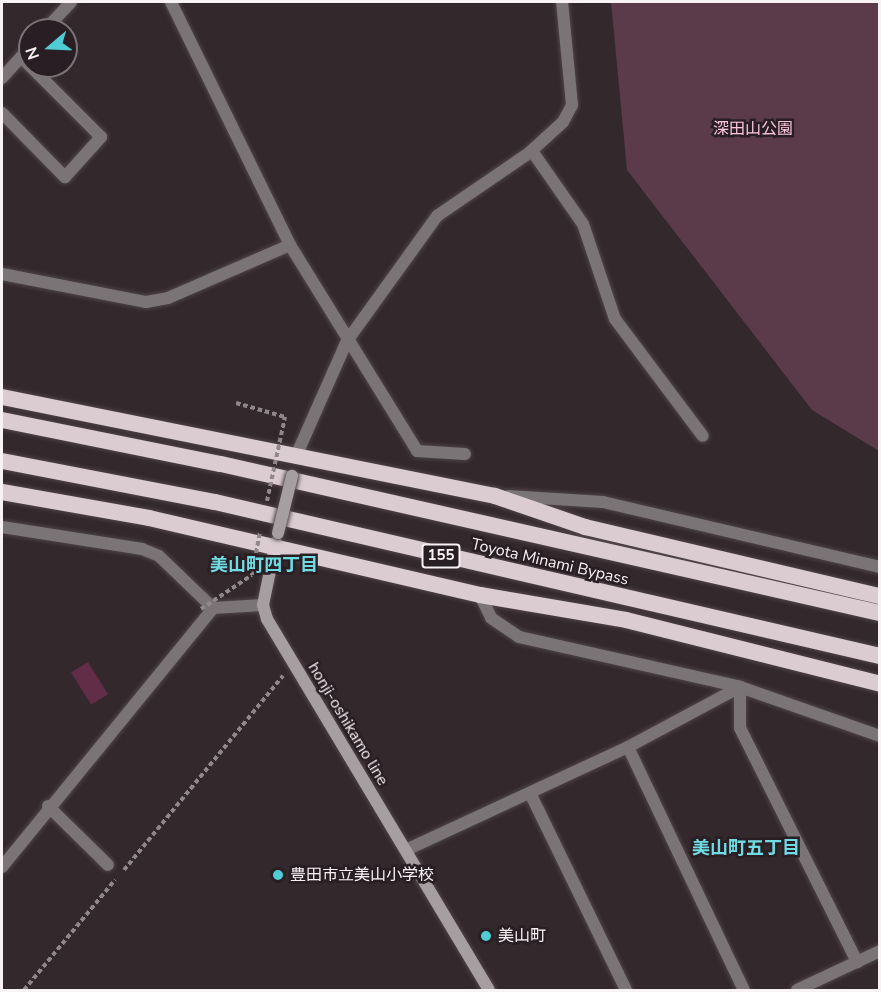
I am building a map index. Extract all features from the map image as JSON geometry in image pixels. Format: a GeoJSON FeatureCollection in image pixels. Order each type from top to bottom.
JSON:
{"type":"FeatureCollection","features":[{"type":"Feature","properties":{"kind":"highway"},"geometry":{"type":"LineString","coordinates":[[2,397],[495,496],[585,527],[879,596]]}},
{"type":"Feature","properties":{"kind":"highway","name":"Toyota Minami Bypass"},"geometry":{"type":"LineString","coordinates":[[2,420],[221,464],[879,613]]}},
{"type":"Feature","properties":{"kind":"highway","name":"Toyota Minami Bypass"},"geometry":{"type":"LineString","coordinates":[[2,461],[215,502],[879,656]]}},
{"type":"Feature","properties":{"kind":"highway","name":"155"},"geometry":{"type":"LineString","coordinates":[[2,492],[276,541],[480,596],[626,620],[879,684]]}},
{"type":"Feature","properties":{"kind":"main road"},"geometry":{"type":"LineString","coordinates":[[263,605],[296,456]]}},
{"type":"Feature","properties":{"kind":"main road","name":"honji-oshikamo line"},"geometry":{"type":"LineString","coordinates":[[263,605],[293,665],[489,990]]}},
{"type":"Feature","properties":{"kind":"street"},"geometry":{"type":"LineString","coordinates":[[56,18],[71,2]]}},
{"type":"Feature","properties":{"kind":"street"},"geometry":{"type":"LineString","coordinates":[[171,2],[290,245],[347,341],[417,451],[465,454]]}},
{"type":"Feature","properties":{"kind":"street"},"geometry":{"type":"LineString","coordinates":[[296,456],[347,341],[437,216],[532,151],[551,135],[572,105],[562,2]]}},
{"type":"Feature","properties":{"kind":"street"},"geometry":{"type":"LineString","coordinates":[[2,78],[18,60]]}},
{"type":"Feature","properties":{"kind":"street"},"geometry":{"type":"LineString","coordinates":[[2,113],[65,177],[101,137],[42,78]]}},
{"type":"Feature","properties":{"kind":"street"},"geometry":{"type":"LineString","coordinates":[[532,151],[583,224],[615,319],[703,436]]}},
{"type":"Feature","properties":{"kind":"street"},"geometry":{"type":"LineString","coordinates":[[2,274],[146,302],[168,298],[290,245]]}},
{"type":"Feature","properties":{"kind":"street"},"geometry":{"type":"LineString","coordinates":[[495,496],[603,502],[879,567]]}},
{"type":"Feature","properties":{"kind":"street"},"geometry":{"type":"LineString","coordinates":[[2,526],[142,549],[159,556],[207,609]]}},
{"type":"Feature","properties":{"kind":"street"},"geometry":{"type":"LineString","coordinates":[[480,596],[490,618],[519,638],[740,687],[879,736]]}},
{"type":"Feature","properties":{"kind":"street"},"geometry":{"type":"LineString","coordinates":[[2,867],[48,806],[207,609],[263,605]]}},
{"type":"Feature","properties":{"kind":"street"},"geometry":{"type":"LineString","coordinates":[[406,850],[628,747],[740,687]]}},
{"type":"Feature","properties":{"kind":"street"},"geometry":{"type":"LineString","coordinates":[[740,687],[740,728],[857,962]]}},
{"type":"Feature","properties":{"kind":"street"},"geometry":{"type":"LineString","coordinates":[[628,747],[744,990]]}},
{"type":"Feature","properties":{"kind":"street"},"geometry":{"type":"LineString","coordinates":[[530,793],[626,990]]}},
{"type":"Feature","properties":{"kind":"street"},"geometry":{"type":"LineString","coordinates":[[48,806],[108,865]]}},
{"type":"Feature","properties":{"kind":"street"},"geometry":{"type":"LineString","coordinates":[[797,990],[879,951]]}},
{"type":"Feature","properties":{"kind":"path"},"geometry":{"type":"LineString","coordinates":[[236,403],[285,417],[266,507]]}},
{"type":"Feature","properties":{"kind":"path"},"geometry":{"type":"LineString","coordinates":[[207,609],[252,575],[263,518]]}},
{"type":"Feature","properties":{"kind":"path"},"geometry":{"type":"LineString","coordinates":[[24,990],[293,665]]}},
{"type":"Feature","properties":{"kind":"green space","name":"深田山公園"},"geometry":{"type":"Polygon","coordinates":[[[611,2],[879,2],[879,451],[812,410],[627,170],[611,2]]]}},
{"type":"Feature","properties":{"kind":"building"},"geometry":{"type":"Polygon","coordinates":[[[88,662],[108,694],[91,705],[71,673],[88,662]]]}},
{"type":"Feature","properties":{"kind":"place","name":"豊田市立美山小学校"},"geometry":{"type":"Point","coordinates":[278,875]}},
{"type":"Feature","properties":{"kind":"place","name":"美山町"},"geometry":{"type":"Point","coordinates":[486,936]}},
{"type":"Feature","properties":{"kind":"district","name":"美山町四丁目"},"geometry":{"type":"Point","coordinates":[264,565]}},
{"type":"Feature","properties":{"kind":"district","name":"美山町五丁目"},"geometry":{"type":"Point","coordinates":[746,848]}}]}
